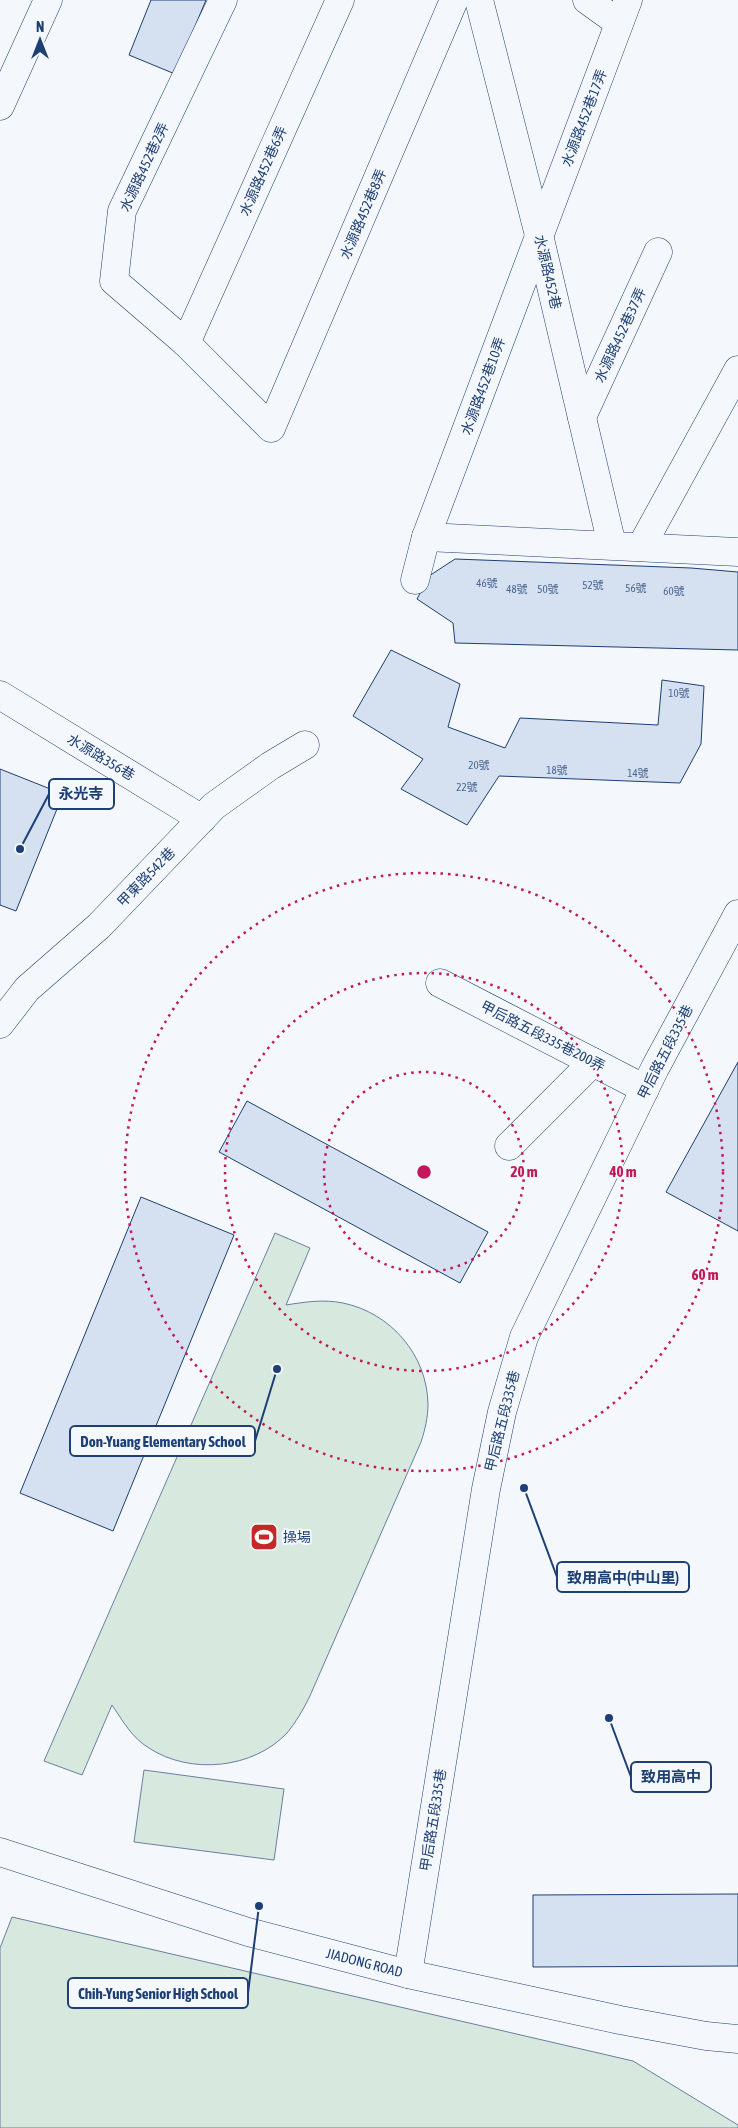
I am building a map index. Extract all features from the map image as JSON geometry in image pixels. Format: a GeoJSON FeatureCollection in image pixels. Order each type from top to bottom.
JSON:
{"type":"FeatureCollection","features":[{"type":"Feature","properties":{"kind":"street"},"geometry":{"type":"LineString","coordinates":[[0,106],[48,0]]}},
{"type":"Feature","properties":{"kind":"street","name":"水源路452巷2弄"},"geometry":{"type":"LineString","coordinates":[[224,0],[122,211],[114,281],[186,343],[272,428]]}},
{"type":"Feature","properties":{"kind":"street","name":"水源路452巷6弄"},"geometry":{"type":"LineString","coordinates":[[186,343],[340,0]]}},
{"type":"Feature","properties":{"kind":"street","name":"水源路452巷8弄"},"geometry":{"type":"LineString","coordinates":[[272,428],[454,0]]}},
{"type":"Feature","properties":{"kind":"street","name":"水源路452巷"},"geometry":{"type":"LineString","coordinates":[[479,0],[539,235],[612,545]]}},
{"type":"Feature","properties":{"kind":"street"},"geometry":{"type":"LineString","coordinates":[[587,0],[624,11]]}},
{"type":"Feature","properties":{"kind":"street","name":"水源路452巷17弄"},"geometry":{"type":"LineString","coordinates":[[539,235],[624,11]]}},
{"type":"Feature","properties":{"kind":"street","name":"水源路452巷10弄"},"geometry":{"type":"LineString","coordinates":[[415,580],[426,537],[539,235]]}},
{"type":"Feature","properties":{"kind":"street","name":"水源路452巷37弄"},"geometry":{"type":"LineString","coordinates":[[582,417],[658,252]]}},
{"type":"Feature","properties":{"kind":"street"},"geometry":{"type":"LineString","coordinates":[[641,547],[738,370]]}},
{"type":"Feature","properties":{"kind":"street"},"geometry":{"type":"LineString","coordinates":[[426,537],[738,552]]}},
{"type":"Feature","properties":{"kind":"street","name":"水源路356巷"},"geometry":{"type":"LineString","coordinates":[[0,695],[202,819]]}},
{"type":"Feature","properties":{"kind":"street","name":"甲東路542巷"},"geometry":{"type":"LineString","coordinates":[[0,1024],[27,989],[99,926],[214,806],[270,766],[305,745]]}},
{"type":"Feature","properties":{"kind":"street","name":"甲后路五段335巷"},"geometry":{"type":"LineString","coordinates":[[408,1974],[486,1489],[502,1412],[524,1336],[645,1089],[738,914]]}},
{"type":"Feature","properties":{"kind":"street","name":"甲后路五段335巷200弄"},"geometry":{"type":"LineString","coordinates":[[440,983],[645,1089]]}},
{"type":"Feature","properties":{"kind":"street"},"geometry":{"type":"LineString","coordinates":[[509,1146],[593,1062]]}},
{"type":"Feature","properties":{"kind":"street","name":"JIADONG ROAD"},"geometry":{"type":"LineString","coordinates":[[1,1856],[248,1932],[408,1974],[620,2020],[706,2036],[738,2039]]}},
{"type":"Feature","properties":{"kind":"shaded area"},"geometry":{"type":"Polygon","coordinates":[[[275,1233],[310,1248],[286,1305],[314,1301],[343,1303],[360,1308],[391,1326],[413,1353],[421,1369],[426,1386],[428,1404],[421,1442],[309,1698],[287,1733],[273,1745],[239,1761],[202,1765],[165,1757],[143,1744],[128,1729],[112,1705],[82,1775],[44,1761],[275,1233]]]}},
{"type":"Feature","properties":{"kind":"shaded area"},"geometry":{"type":"Polygon","coordinates":[[[144,1770],[284,1789],[274,1860],[134,1842],[144,1770]]]}},
{"type":"Feature","properties":{"kind":"shaded area"},"geometry":{"type":"Polygon","coordinates":[[[12,1917],[633,2061],[738,2125],[738,2128],[0,2128],[0,1948],[12,1917]]]}},
{"type":"Feature","properties":{"kind":"building"},"geometry":{"type":"Polygon","coordinates":[[[151,0],[206,0],[175,74],[129,55],[151,0]]]}},
{"type":"Feature","properties":{"kind":"building"},"geometry":{"type":"Polygon","coordinates":[[[455,559],[691,568],[738,572],[738,650],[455,643],[453,623],[417,599],[429,576],[455,559]]]}},
{"type":"Feature","properties":{"kind":"building"},"geometry":{"type":"Polygon","coordinates":[[[391,650],[460,684],[448,727],[505,748],[520,718],[658,725],[662,680],[704,686],[701,744],[680,783],[499,776],[467,825],[401,789],[423,759],[353,716],[391,650]]]}},
{"type":"Feature","properties":{"kind":"building"},"geometry":{"type":"Polygon","coordinates":[[[0,769],[63,794],[16,911],[0,905],[0,769]]]}},
{"type":"Feature","properties":{"kind":"building"},"geometry":{"type":"Polygon","coordinates":[[[738,1062],[738,1231],[666,1192],[738,1062]]]}},
{"type":"Feature","properties":{"kind":"building"},"geometry":{"type":"Polygon","coordinates":[[[247,1101],[488,1232],[460,1283],[219,1152],[247,1101]]]}},
{"type":"Feature","properties":{"kind":"building"},"geometry":{"type":"Polygon","coordinates":[[[141,1197],[234,1235],[113,1531],[20,1493],[141,1197]]]}},
{"type":"Feature","properties":{"kind":"building"},"geometry":{"type":"Polygon","coordinates":[[[738,1894],[738,1966],[533,1967],[533,1895],[738,1894]]]}},
{"type":"Feature","properties":{"kind":"place","name":"永光寺"},"geometry":{"type":"Point","coordinates":[20,849]}},
{"type":"Feature","properties":{"kind":"place","name":"Don-Yuang Elementary School"},"geometry":{"type":"Point","coordinates":[277,1369]}},
{"type":"Feature","properties":{"kind":"place","name":"致用高中(中山里)"},"geometry":{"type":"Point","coordinates":[524,1488]}},
{"type":"Feature","properties":{"kind":"place","name":"操場"},"geometry":{"type":"Point","coordinates":[264,1537]}},
{"type":"Feature","properties":{"kind":"place","name":"致用高中"},"geometry":{"type":"Point","coordinates":[609,1718]}},
{"type":"Feature","properties":{"kind":"place","name":"Chih-Yung Senior High School"},"geometry":{"type":"Point","coordinates":[259,1906]}}]}
